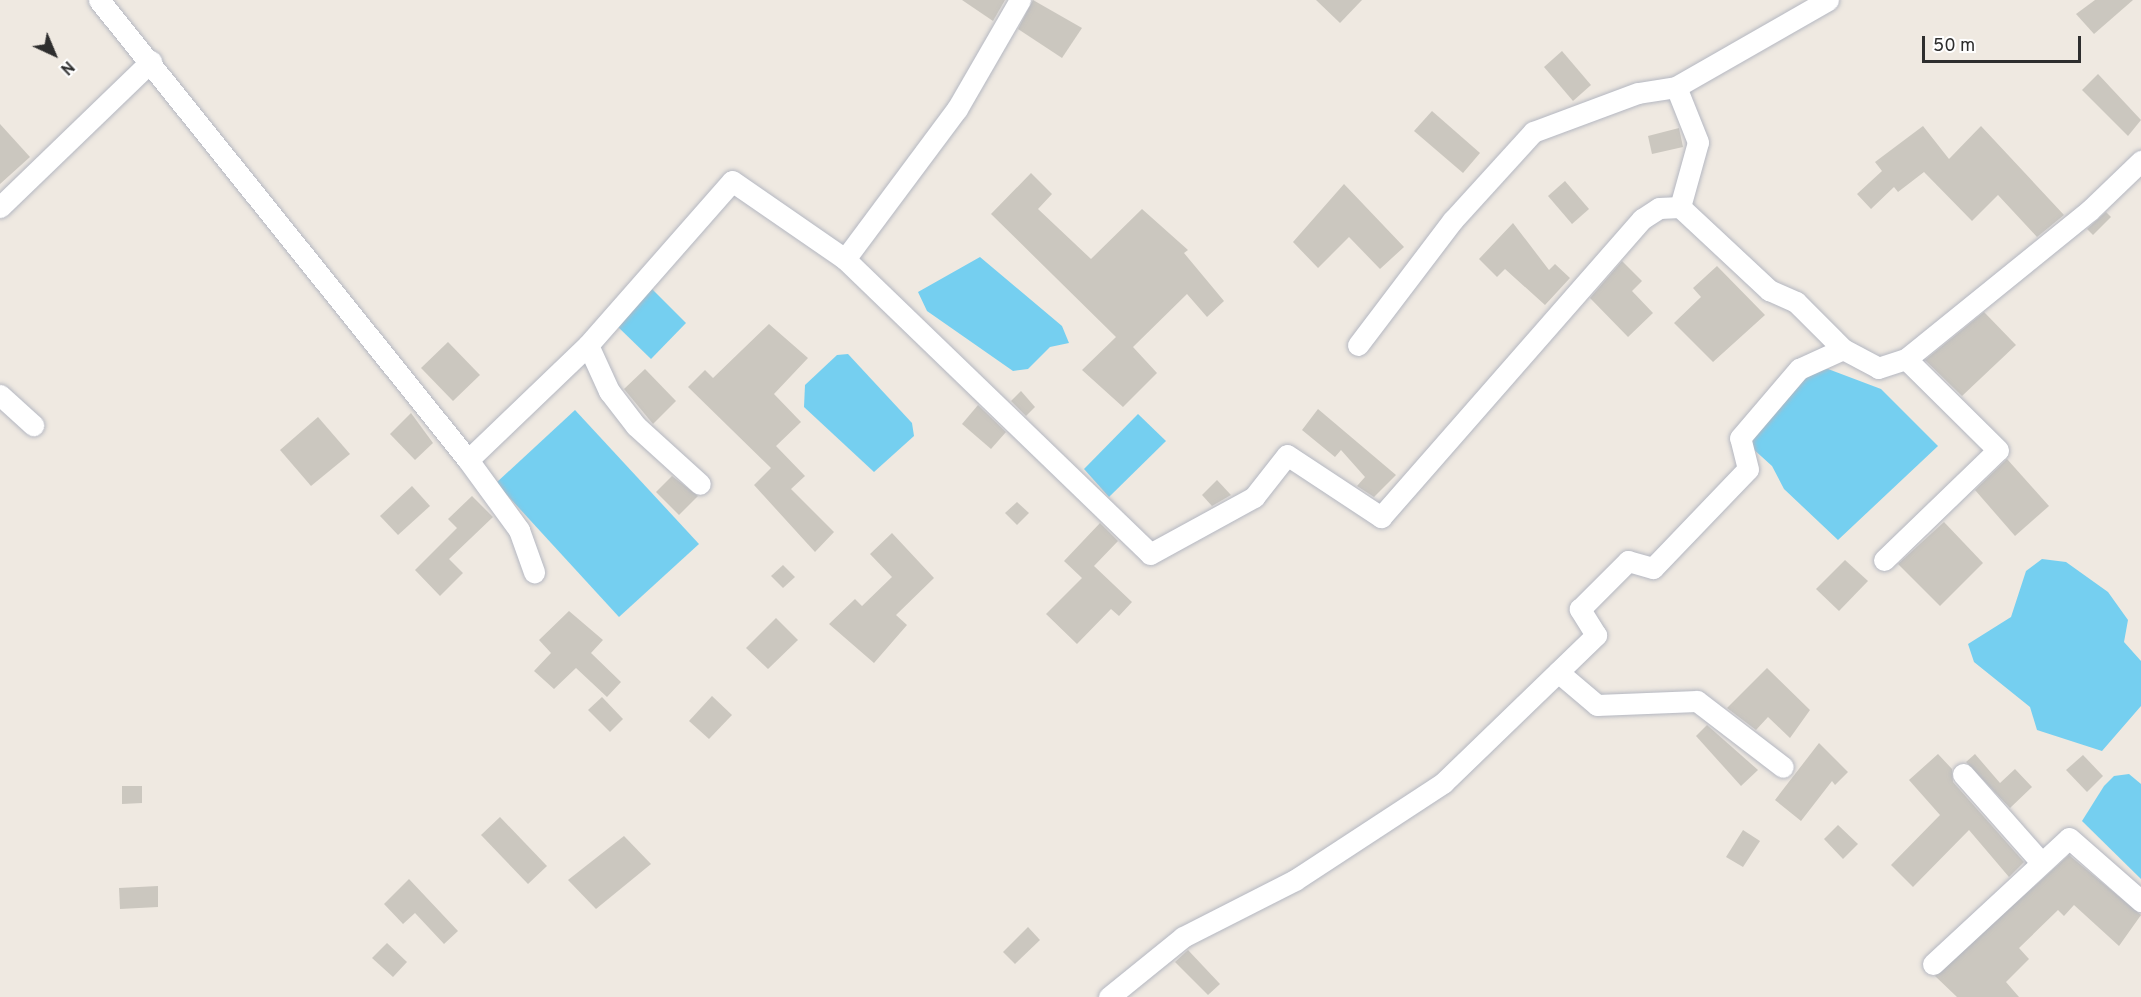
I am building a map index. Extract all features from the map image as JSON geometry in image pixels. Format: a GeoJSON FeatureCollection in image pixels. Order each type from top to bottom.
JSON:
{"type":"FeatureCollection","features":[{"type":"Feature","properties":{"kind":"street"},"geometry":{"type":"LineString","coordinates":[[99,0],[151,61],[468,460],[519,530],[534,572]]}},
{"type":"Feature","properties":{"kind":"street"},"geometry":{"type":"LineString","coordinates":[[845,259],[957,109],[1020,0]]}},
{"type":"Feature","properties":{"kind":"street"},"geometry":{"type":"LineString","coordinates":[[1358,345],[1453,220],[1533,132],[1638,93],[1676,87],[1828,0]]}},
{"type":"Feature","properties":{"kind":"street"},"geometry":{"type":"LineString","coordinates":[[0,207],[151,61]]}},
{"type":"Feature","properties":{"kind":"street"},"geometry":{"type":"LineString","coordinates":[[1676,87],[1698,142],[1680,207]]}},
{"type":"Feature","properties":{"kind":"street"},"geometry":{"type":"LineString","coordinates":[[468,460],[588,345],[732,181],[845,259],[1150,554],[1254,497],[1287,455],[1381,517],[1387,515],[1642,219],[1659,208],[1680,207],[1843,349],[1878,368],[1906,359],[2090,210],[2141,160]]}},
{"type":"Feature","properties":{"kind":"street"},"geometry":{"type":"LineString","coordinates":[[588,345],[609,391],[636,426],[700,484]]}},
{"type":"Feature","properties":{"kind":"street"},"geometry":{"type":"LineString","coordinates":[[1108,997],[1183,937],[1295,880],[1443,783],[1596,635],[1580,609],[1628,561],[1653,568],[1748,468],[1740,438],[1799,369],[1843,349]]}},
{"type":"Feature","properties":{"kind":"street"},"geometry":{"type":"LineString","coordinates":[[1884,560],[1998,450],[1906,359]]}},
{"type":"Feature","properties":{"kind":"street"},"geometry":{"type":"LineString","coordinates":[[0,395],[33,425]]}},
{"type":"Feature","properties":{"kind":"street"},"geometry":{"type":"LineString","coordinates":[[1558,672],[1597,705],[1697,702],[1783,767]]}},
{"type":"Feature","properties":{"kind":"street"},"geometry":{"type":"LineString","coordinates":[[1963,774],[2040,861]]}},
{"type":"Feature","properties":{"kind":"street"},"geometry":{"type":"LineString","coordinates":[[1933,964],[2040,861],[2069,838],[2141,901]]}},
{"type":"Feature","properties":{"kind":"water"},"geometry":{"type":"Polygon","coordinates":[[[980,257],[1062,326],[1069,343],[1050,347],[1028,369],[1013,371],[927,311],[918,292],[980,257]]]}},
{"type":"Feature","properties":{"kind":"water"},"geometry":{"type":"Polygon","coordinates":[[[652,289],[686,323],[651,359],[616,325],[652,289]]]}},
{"type":"Feature","properties":{"kind":"water"},"geometry":{"type":"Polygon","coordinates":[[[848,354],[912,423],[914,436],[874,472],[804,407],[805,385],[837,355],[848,354]]]}},
{"type":"Feature","properties":{"kind":"water"},"geometry":{"type":"Polygon","coordinates":[[[1828,369],[1881,389],[1938,446],[1838,540],[1784,489],[1772,466],[1751,447],[1755,429],[1813,370],[1828,369]]]}},
{"type":"Feature","properties":{"kind":"water"},"geometry":{"type":"Polygon","coordinates":[[[575,410],[699,544],[619,617],[496,483],[575,410]]]}},
{"type":"Feature","properties":{"kind":"water"},"geometry":{"type":"Polygon","coordinates":[[[1138,414],[1166,441],[1109,497],[1084,469],[1138,414]]]}},
{"type":"Feature","properties":{"kind":"water"},"geometry":{"type":"Polygon","coordinates":[[[2042,559],[2066,562],[2108,592],[2128,620],[2124,642],[2141,661],[2141,706],[2102,751],[2037,730],[2030,707],[1974,662],[1968,644],[2011,617],[2026,571],[2042,559]]]}},
{"type":"Feature","properties":{"kind":"water"},"geometry":{"type":"Polygon","coordinates":[[[2129,774],[2141,784],[2141,879],[2082,821],[2104,786],[2114,776],[2129,774]]]}},
{"type":"Feature","properties":{"kind":"building"},"geometry":{"type":"Polygon","coordinates":[[[962,0],[1005,0],[993,21],[962,0]]]}},
{"type":"Feature","properties":{"kind":"building"},"geometry":{"type":"Polygon","coordinates":[[[1033,0],[1082,28],[1062,58],[1018,29],[1033,0]]]}},
{"type":"Feature","properties":{"kind":"building"},"geometry":{"type":"Polygon","coordinates":[[[1316,0],[1362,0],[1340,23],[1316,0]]]}},
{"type":"Feature","properties":{"kind":"building"},"geometry":{"type":"Polygon","coordinates":[[[2095,0],[2133,0],[2094,34],[2076,14],[2095,0]]]}},
{"type":"Feature","properties":{"kind":"building"},"geometry":{"type":"Polygon","coordinates":[[[1562,51],[1591,85],[1573,101],[1544,67],[1562,51]]]}},
{"type":"Feature","properties":{"kind":"building"},"geometry":{"type":"Polygon","coordinates":[[[2098,74],[2141,120],[2128,136],[2082,90],[2098,74]]]}},
{"type":"Feature","properties":{"kind":"building"},"geometry":{"type":"Polygon","coordinates":[[[1432,111],[1480,153],[1463,173],[1414,131],[1432,111]]]}},
{"type":"Feature","properties":{"kind":"building"},"geometry":{"type":"Polygon","coordinates":[[[0,124],[30,157],[0,184],[0,124]]]}},
{"type":"Feature","properties":{"kind":"building"},"geometry":{"type":"Polygon","coordinates":[[[1923,126],[1949,159],[1981,126],[2064,215],[2037,237],[1998,195],[1972,221],[1924,172],[1898,192],[1894,187],[1871,209],[1857,194],[1882,171],[1875,162],[1923,126]]]}},
{"type":"Feature","properties":{"kind":"building"},"geometry":{"type":"Polygon","coordinates":[[[1679,128],[1683,147],[1652,154],[1648,136],[1679,128]]]}},
{"type":"Feature","properties":{"kind":"building"},"geometry":{"type":"Polygon","coordinates":[[[1031,173],[1052,194],[1038,209],[1091,259],[1142,209],[1188,250],[1184,253],[1224,301],[1207,317],[1187,294],[1133,347],[1157,373],[1123,407],[1082,370],[1116,337],[991,214],[1031,173]]]}},
{"type":"Feature","properties":{"kind":"building"},"geometry":{"type":"Polygon","coordinates":[[[1565,181],[1589,209],[1572,224],[1548,196],[1565,181]]]}},
{"type":"Feature","properties":{"kind":"building"},"geometry":{"type":"Polygon","coordinates":[[[1344,184],[1404,247],[1380,269],[1349,237],[1318,268],[1293,242],[1344,184]]]}},
{"type":"Feature","properties":{"kind":"building"},"geometry":{"type":"Polygon","coordinates":[[[2106,212],[2111,217],[2093,235],[2087,229],[2106,212]]]}},
{"type":"Feature","properties":{"kind":"building"},"geometry":{"type":"Polygon","coordinates":[[[1513,223],[1549,270],[1555,264],[1570,278],[1545,305],[1505,269],[1497,277],[1479,259],[1513,223]]]}},
{"type":"Feature","properties":{"kind":"building"},"geometry":{"type":"Polygon","coordinates":[[[1622,261],[1642,281],[1632,291],[1653,313],[1628,337],[1590,298],[1622,261]]]}},
{"type":"Feature","properties":{"kind":"building"},"geometry":{"type":"Polygon","coordinates":[[[1717,266],[1765,315],[1713,362],[1674,323],[1701,297],[1693,288],[1717,266]]]}},
{"type":"Feature","properties":{"kind":"building"},"geometry":{"type":"Polygon","coordinates":[[[1984,312],[2016,345],[1962,396],[1925,360],[1984,312]]]}},
{"type":"Feature","properties":{"kind":"building"},"geometry":{"type":"Polygon","coordinates":[[[769,324],[808,358],[774,394],[801,422],[776,446],[805,476],[791,489],[834,532],[815,552],[754,485],[771,468],[688,387],[705,370],[713,378],[769,324]]]}},
{"type":"Feature","properties":{"kind":"building"},"geometry":{"type":"Polygon","coordinates":[[[448,342],[480,375],[453,401],[421,368],[448,342]]]}},
{"type":"Feature","properties":{"kind":"building"},"geometry":{"type":"Polygon","coordinates":[[[645,369],[676,401],[653,424],[624,389],[645,369]]]}},
{"type":"Feature","properties":{"kind":"building"},"geometry":{"type":"Polygon","coordinates":[[[1021,391],[1035,407],[1026,416],[1011,401],[1021,391]]]}},
{"type":"Feature","properties":{"kind":"building"},"geometry":{"type":"Polygon","coordinates":[[[978,405],[1006,432],[991,449],[962,424],[978,405]]]}},
{"type":"Feature","properties":{"kind":"building"},"geometry":{"type":"Polygon","coordinates":[[[1318,409],[1396,475],[1374,497],[1357,486],[1365,477],[1341,450],[1335,457],[1302,430],[1318,409]]]}},
{"type":"Feature","properties":{"kind":"building"},"geometry":{"type":"Polygon","coordinates":[[[411,413],[433,443],[415,460],[390,434],[411,413]]]}},
{"type":"Feature","properties":{"kind":"building"},"geometry":{"type":"Polygon","coordinates":[[[318,417],[350,454],[311,486],[280,450],[318,417]]]}},
{"type":"Feature","properties":{"kind":"building"},"geometry":{"type":"Polygon","coordinates":[[[2007,459],[2049,506],[2015,536],[1975,490],[2007,459]]]}},
{"type":"Feature","properties":{"kind":"building"},"geometry":{"type":"Polygon","coordinates":[[[672,476],[698,496],[679,515],[656,492],[672,476]]]}},
{"type":"Feature","properties":{"kind":"building"},"geometry":{"type":"Polygon","coordinates":[[[1217,480],[1231,495],[1212,506],[1202,495],[1217,480]]]}},
{"type":"Feature","properties":{"kind":"building"},"geometry":{"type":"Polygon","coordinates":[[[412,486],[430,506],[398,535],[380,516],[412,486]]]}},
{"type":"Feature","properties":{"kind":"building"},"geometry":{"type":"Polygon","coordinates":[[[472,496],[493,517],[449,559],[463,573],[440,596],[415,570],[457,528],[448,519],[472,496]]]}},
{"type":"Feature","properties":{"kind":"building"},"geometry":{"type":"Polygon","coordinates":[[[1017,502],[1029,513],[1017,525],[1005,513],[1017,502]]]}},
{"type":"Feature","properties":{"kind":"building"},"geometry":{"type":"Polygon","coordinates":[[[1944,522],[1983,563],[1940,606],[1898,564],[1944,522]]]}},
{"type":"Feature","properties":{"kind":"building"},"geometry":{"type":"Polygon","coordinates":[[[1100,523],[1118,541],[1094,566],[1132,602],[1119,616],[1111,609],[1077,644],[1046,614],[1082,578],[1064,561],[1100,523]]]}},
{"type":"Feature","properties":{"kind":"building"},"geometry":{"type":"Polygon","coordinates":[[[892,533],[934,578],[896,615],[907,625],[874,663],[829,624],[855,599],[862,606],[892,577],[870,554],[892,533]]]}},
{"type":"Feature","properties":{"kind":"building"},"geometry":{"type":"Polygon","coordinates":[[[1845,560],[1868,581],[1839,611],[1816,589],[1845,560]]]}},
{"type":"Feature","properties":{"kind":"building"},"geometry":{"type":"Polygon","coordinates":[[[783,565],[795,577],[783,588],[771,576],[783,565]]]}},
{"type":"Feature","properties":{"kind":"building"},"geometry":{"type":"Polygon","coordinates":[[[569,611],[603,640],[591,653],[621,682],[607,697],[576,668],[554,689],[534,671],[551,653],[539,640],[569,611]]]}},
{"type":"Feature","properties":{"kind":"building"},"geometry":{"type":"Polygon","coordinates":[[[776,618],[798,640],[768,669],[746,648],[776,618]]]}},
{"type":"Feature","properties":{"kind":"building"},"geometry":{"type":"Polygon","coordinates":[[[1767,668],[1810,710],[1790,738],[1768,717],[1756,730],[1727,708],[1767,668]]]}},
{"type":"Feature","properties":{"kind":"building"},"geometry":{"type":"Polygon","coordinates":[[[712,696],[732,715],[709,739],[689,721],[712,696]]]}},
{"type":"Feature","properties":{"kind":"building"},"geometry":{"type":"Polygon","coordinates":[[[602,697],[623,719],[610,732],[588,710],[602,697]]]}},
{"type":"Feature","properties":{"kind":"building"},"geometry":{"type":"Polygon","coordinates":[[[1707,725],[1758,770],[1741,786],[1696,736],[1707,725]]]}},
{"type":"Feature","properties":{"kind":"building"},"geometry":{"type":"Polygon","coordinates":[[[1819,743],[1848,772],[1835,785],[1832,781],[1801,821],[1775,800],[1819,743]]]}},
{"type":"Feature","properties":{"kind":"building"},"geometry":{"type":"Polygon","coordinates":[[[1938,754],[1952,769],[1953,782],[2024,862],[2009,877],[1969,830],[1913,887],[1891,865],[1940,815],[1909,780],[1938,754]]]}},
{"type":"Feature","properties":{"kind":"building"},"geometry":{"type":"Polygon","coordinates":[[[1975,754],[2000,783],[2015,769],[2032,787],[2010,808],[1966,762],[1975,754]]]}},
{"type":"Feature","properties":{"kind":"building"},"geometry":{"type":"Polygon","coordinates":[[[2083,755],[2103,776],[2087,792],[2066,770],[2083,755]]]}},
{"type":"Feature","properties":{"kind":"building"},"geometry":{"type":"Polygon","coordinates":[[[122,786],[142,786],[142,803],[122,804],[122,786]]]}},
{"type":"Feature","properties":{"kind":"building"},"geometry":{"type":"Polygon","coordinates":[[[500,817],[547,866],[528,884],[481,835],[500,817]]]}},
{"type":"Feature","properties":{"kind":"building"},"geometry":{"type":"Polygon","coordinates":[[[1838,825],[1858,844],[1843,859],[1824,839],[1838,825]]]}},
{"type":"Feature","properties":{"kind":"building"},"geometry":{"type":"Polygon","coordinates":[[[1743,830],[1760,841],[1743,867],[1726,857],[1743,830]]]}},
{"type":"Feature","properties":{"kind":"building"},"geometry":{"type":"Polygon","coordinates":[[[624,836],[651,864],[596,909],[568,880],[624,836]]]}},
{"type":"Feature","properties":{"kind":"building"},"geometry":{"type":"Polygon","coordinates":[[[2069,855],[2141,915],[2119,946],[2074,905],[2064,916],[2058,910],[2019,948],[2029,959],[2006,982],[2019,997],[1957,997],[1935,976],[2069,855]]]}},
{"type":"Feature","properties":{"kind":"building"},"geometry":{"type":"Polygon","coordinates":[[[409,879],[458,931],[444,944],[415,913],[403,924],[384,904],[409,879]]]}},
{"type":"Feature","properties":{"kind":"building"},"geometry":{"type":"Polygon","coordinates":[[[158,886],[158,907],[120,909],[119,888],[158,886]]]}},
{"type":"Feature","properties":{"kind":"building"},"geometry":{"type":"Polygon","coordinates":[[[1028,927],[1040,940],[1015,964],[1003,952],[1028,927]]]}},
{"type":"Feature","properties":{"kind":"building"},"geometry":{"type":"Polygon","coordinates":[[[387,943],[407,962],[393,977],[372,958],[387,943]]]}},
{"type":"Feature","properties":{"kind":"building"},"geometry":{"type":"Polygon","coordinates":[[[1188,950],[1220,984],[1208,995],[1175,962],[1188,950]]]}}]}
